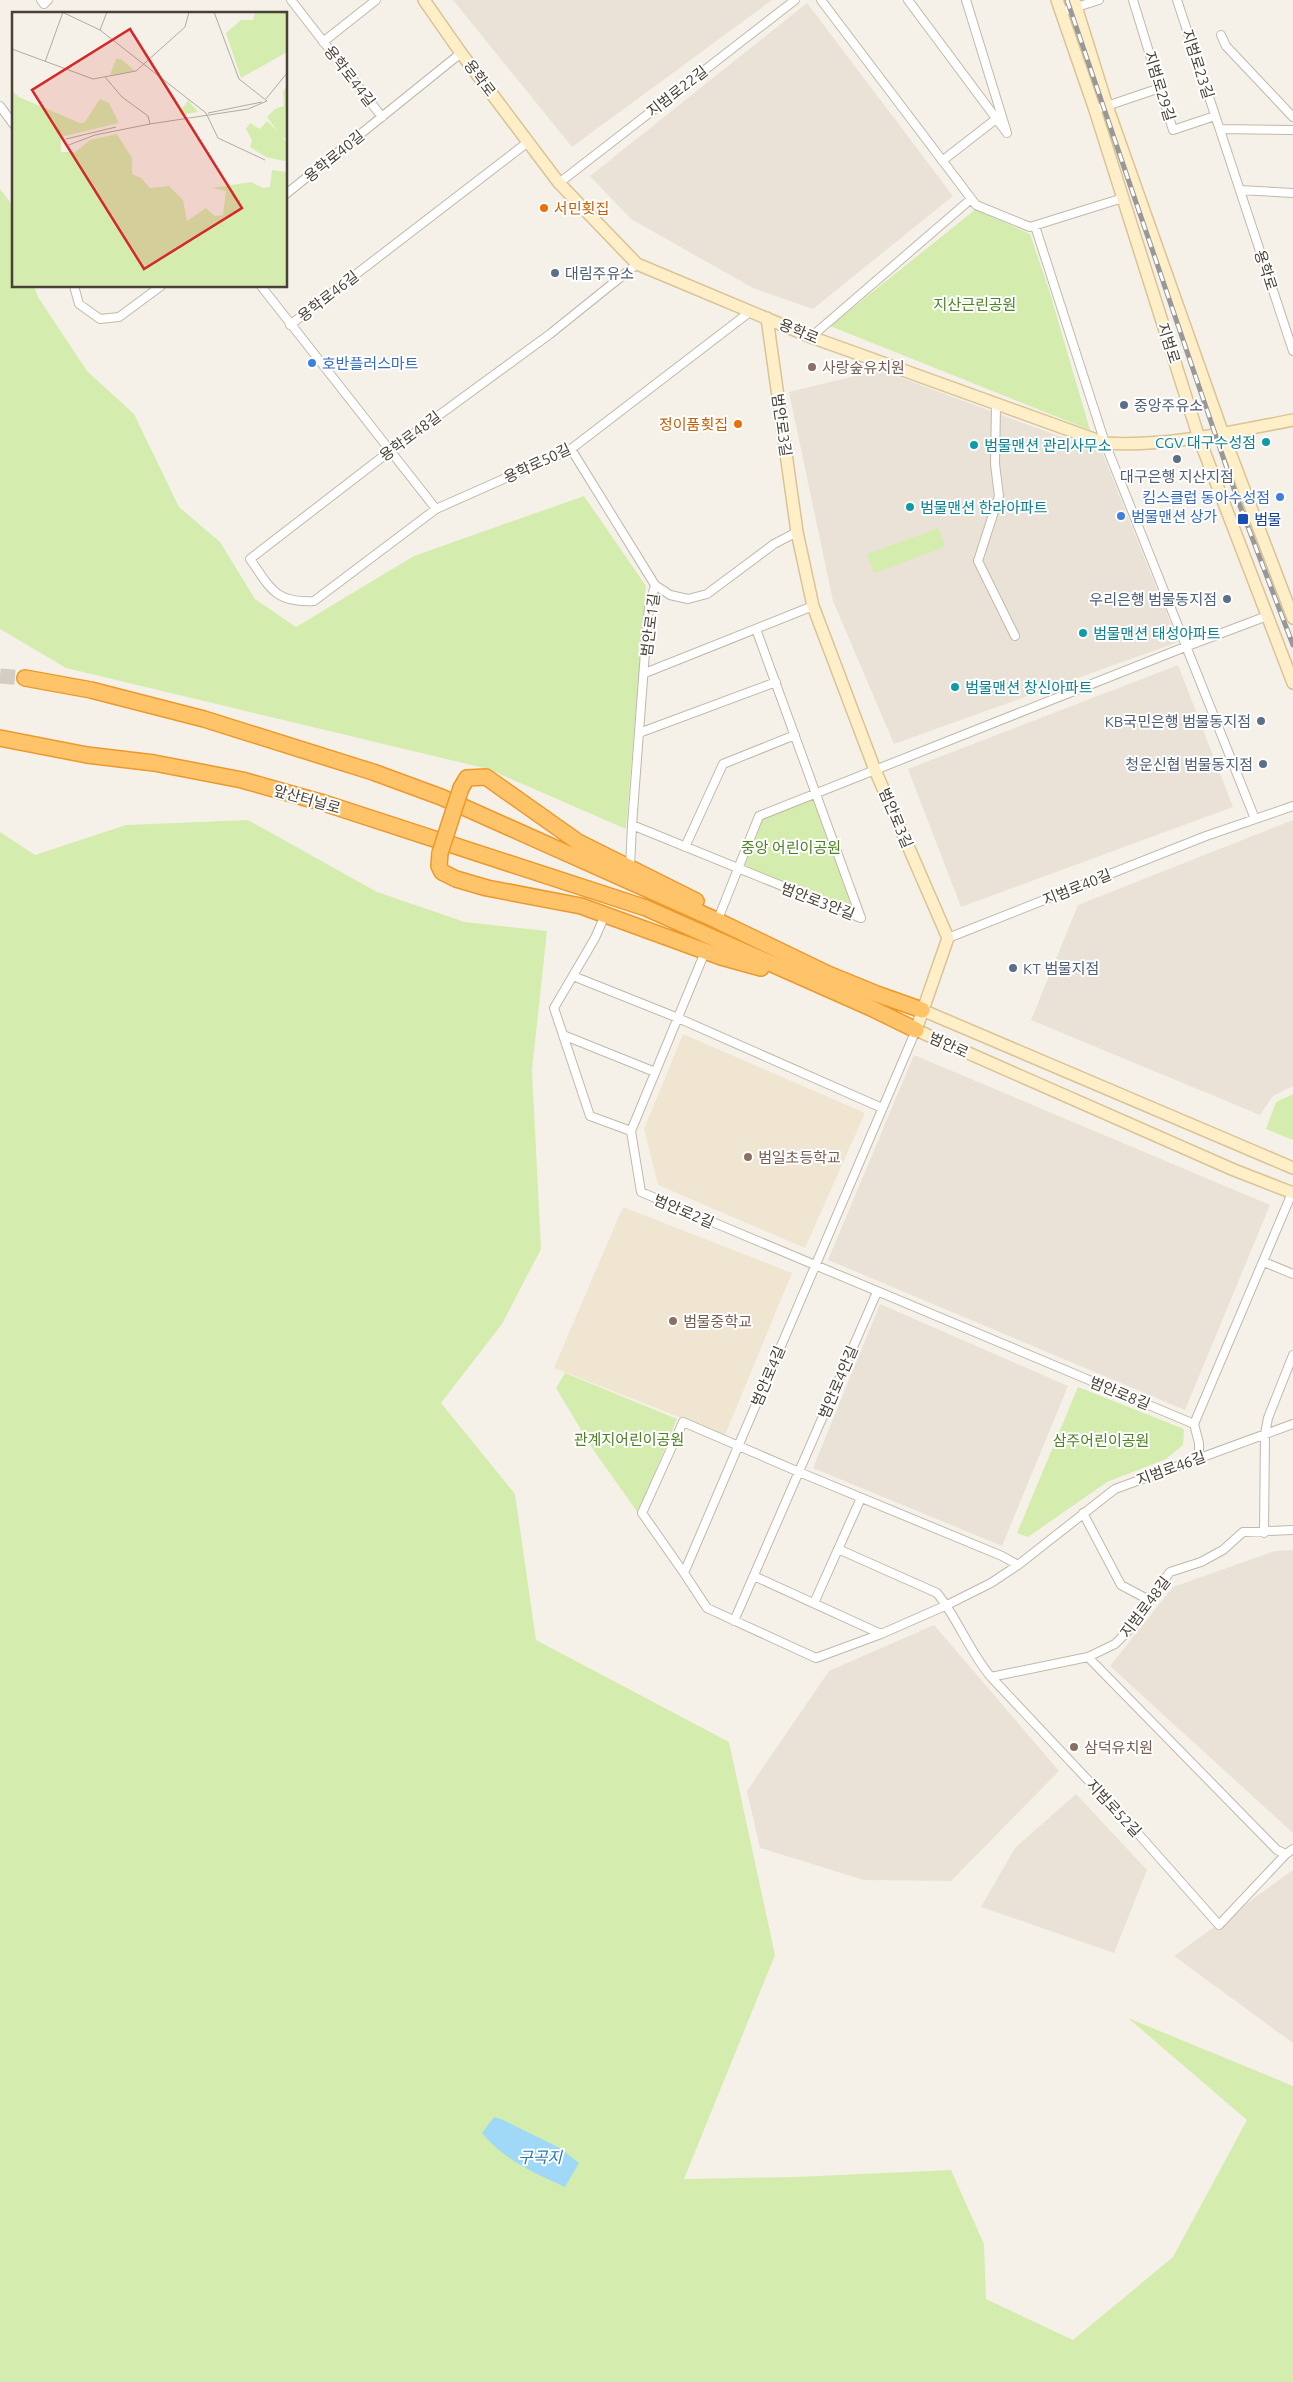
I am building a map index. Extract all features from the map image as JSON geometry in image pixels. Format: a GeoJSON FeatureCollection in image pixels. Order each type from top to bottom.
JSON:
{"type":"FeatureCollection","features":[{"type":"Feature","properties":{"kind":"highway","name":"범안로"},"geometry":{"type":"LineString","coordinates":[[25,678],[91,690],[204,719],[341,761],[441,797],[716,920],[828,974],[922,1010]]}},
{"type":"Feature","properties":{"kind":"highway","name":"앞산터널로"},"geometry":{"type":"LineString","coordinates":[[0,738],[87,755],[154,763],[242,780],[327,804],[605,894]]}},
{"type":"Feature","properties":{"kind":"highway"},"geometry":{"type":"LineString","coordinates":[[805,979],[705,952],[581,906],[487,888],[456,879],[442,872],[439,866],[440,854],[461,788],[467,778],[486,777],[578,842],[720,914],[828,974]]}},
{"type":"Feature","properties":{"kind":"highway","name":"범안로"},"geometry":{"type":"LineString","coordinates":[[605,894],[646,908],[916,1030]]}},
{"type":"Feature","properties":{"kind":"main road","name":"용학로"},"geometry":{"type":"LineString","coordinates":[[424,0],[461,53],[559,183],[637,264],[811,337],[1105,443],[1131,445],[1199,438],[1293,420]]}},
{"type":"Feature","properties":{"kind":"main road","name":"지범로"},"geometry":{"type":"LineString","coordinates":[[1056,0],[1095,110],[1199,438],[1293,683]]}},
{"type":"Feature","properties":{"kind":"main road"},"geometry":{"type":"LineString","coordinates":[[1075,4],[1108,106],[1223,434],[1292,611]]}},
{"type":"Feature","properties":{"kind":"main road","name":"범안로3길"},"geometry":{"type":"LineString","coordinates":[[767,318],[797,532],[813,606],[875,770],[948,938]]}},
{"type":"Feature","properties":{"kind":"main road"},"geometry":{"type":"LineString","coordinates":[[916,1030],[948,938]]}},
{"type":"Feature","properties":{"kind":"main road","name":"범안로"},"geometry":{"type":"LineString","coordinates":[[922,1010],[1293,1168]]}},
{"type":"Feature","properties":{"kind":"main road","name":"범안로"},"geometry":{"type":"LineString","coordinates":[[916,1030],[1198,1154],[1293,1193]]}},
{"type":"Feature","properties":{"kind":"street"},"geometry":{"type":"LineString","coordinates":[[41,0],[44,4],[48,0]]}},
{"type":"Feature","properties":{"kind":"street"},"geometry":{"type":"LineString","coordinates":[[291,0],[323,42]]}},
{"type":"Feature","properties":{"kind":"street","name":"용학로44길"},"geometry":{"type":"LineString","coordinates":[[376,0],[323,42],[382,117]]}},
{"type":"Feature","properties":{"kind":"street","name":"지범로22길"},"geometry":{"type":"LineString","coordinates":[[559,183],[795,0]]}},
{"type":"Feature","properties":{"kind":"street"},"geometry":{"type":"LineString","coordinates":[[821,0],[976,205],[1030,227],[1123,198]]}},
{"type":"Feature","properties":{"kind":"street"},"geometry":{"type":"LineString","coordinates":[[908,0],[1007,133],[966,0]]}},
{"type":"Feature","properties":{"kind":"street"},"geometry":{"type":"LineString","coordinates":[[1061,12],[1075,4],[1099,0]]}},
{"type":"Feature","properties":{"kind":"street","name":"지범로29길"},"geometry":{"type":"LineString","coordinates":[[1133,0],[1173,130],[1215,116]]}},
{"type":"Feature","properties":{"kind":"street","name":"지범로23길"},"geometry":{"type":"LineString","coordinates":[[1177,0],[1240,190]]}},
{"type":"Feature","properties":{"kind":"street"},"geometry":{"type":"LineString","coordinates":[[1221,35],[1226,46],[1293,117]]}},
{"type":"Feature","properties":{"kind":"street","name":"용학로40길"},"geometry":{"type":"LineString","coordinates":[[288,192],[461,53]]}},
{"type":"Feature","properties":{"kind":"street"},"geometry":{"type":"LineString","coordinates":[[1095,110],[1160,88]]}},
{"type":"Feature","properties":{"kind":"street"},"geometry":{"type":"LineString","coordinates":[[0,106],[12,122]]}},
{"type":"Feature","properties":{"kind":"street"},"geometry":{"type":"LineString","coordinates":[[942,160],[996,119]]}},
{"type":"Feature","properties":{"kind":"street"},"geometry":{"type":"LineString","coordinates":[[1220,129],[1293,130]]}},
{"type":"Feature","properties":{"kind":"street","name":"용학로46길"},"geometry":{"type":"LineString","coordinates":[[436,509],[290,325],[528,142]]}},
{"type":"Feature","properties":{"kind":"street"},"geometry":{"type":"LineString","coordinates":[[1240,190],[1293,192]]}},
{"type":"Feature","properties":{"kind":"street","name":"용학로"},"geometry":{"type":"LineString","coordinates":[[1240,190],[1293,350]]}},
{"type":"Feature","properties":{"kind":"street"},"geometry":{"type":"LineString","coordinates":[[811,337],[971,199]]}},
{"type":"Feature","properties":{"kind":"street"},"geometry":{"type":"LineString","coordinates":[[1035,226],[1105,443],[1251,820],[1293,806]]}},
{"type":"Feature","properties":{"kind":"street","name":"용학로48길"},"geometry":{"type":"LineString","coordinates":[[314,601],[298,602],[282,598],[250,559],[390,451],[550,334],[637,264]]}},
{"type":"Feature","properties":{"kind":"street"},"geometry":{"type":"LineString","coordinates":[[75,288],[79,304],[100,318],[119,317],[158,288]]}},
{"type":"Feature","properties":{"kind":"street"},"geometry":{"type":"LineString","coordinates":[[262,288],[290,325]]}},
{"type":"Feature","properties":{"kind":"street","name":"용학로50길"},"geometry":{"type":"LineString","coordinates":[[314,601],[436,509],[571,448],[751,312]]}},
{"type":"Feature","properties":{"kind":"street"},"geometry":{"type":"LineString","coordinates":[[996,404],[995,464],[999,496],[978,561],[1015,636]]}},
{"type":"Feature","properties":{"kind":"street","name":"범안로1길"},"geometry":{"type":"LineString","coordinates":[[571,448],[655,585],[649,607],[632,825]]}},
{"type":"Feature","properties":{"kind":"street"},"geometry":{"type":"LineString","coordinates":[[655,585],[670,595],[688,599],[707,594],[774,544],[797,532]]}},
{"type":"Feature","properties":{"kind":"street"},"geometry":{"type":"LineString","coordinates":[[645,673],[813,606]]}},
{"type":"Feature","properties":{"kind":"street"},"geometry":{"type":"LineString","coordinates":[[720,914],[759,816],[1267,616]]}},
{"type":"Feature","properties":{"kind":"street","name":"범안로3안길"},"geometry":{"type":"LineString","coordinates":[[632,825],[861,918],[756,629]]}},
{"type":"Feature","properties":{"kind":"street"},"geometry":{"type":"LineString","coordinates":[[639,733],[776,682]]}},
{"type":"Feature","properties":{"kind":"street"},"geometry":{"type":"LineString","coordinates":[[685,847],[723,764],[795,735]]}},
{"type":"Feature","properties":{"kind":"street","name":"지범로40길"},"geometry":{"type":"LineString","coordinates":[[948,938],[1251,820]]}},
{"type":"Feature","properties":{"kind":"street"},"geometry":{"type":"LineString","coordinates":[[630,867],[632,825]]}},
{"type":"Feature","properties":{"kind":"street"},"geometry":{"type":"LineString","coordinates":[[605,915],[595,938],[554,1008],[590,1116],[631,1131],[705,952]]}},
{"type":"Feature","properties":{"kind":"street"},"geometry":{"type":"LineString","coordinates":[[573,976],[678,1018],[882,1108]]}},
{"type":"Feature","properties":{"kind":"street","name":"범안로4길"},"geometry":{"type":"LineString","coordinates":[[684,1573],[916,1030]]}},
{"type":"Feature","properties":{"kind":"street"},"geometry":{"type":"LineString","coordinates":[[563,1035],[655,1072]]}},
{"type":"Feature","properties":{"kind":"street","name":"범안로2길"},"geometry":{"type":"LineString","coordinates":[[631,1131],[642,1192],[815,1266]]}},
{"type":"Feature","properties":{"kind":"street"},"geometry":{"type":"LineString","coordinates":[[1199,1457],[1199,1444],[1194,1424],[1293,1193]]}},
{"type":"Feature","properties":{"kind":"street"},"geometry":{"type":"LineString","coordinates":[[1264,1262],[1293,1274]]}},
{"type":"Feature","properties":{"kind":"street","name":"범안로8길"},"geometry":{"type":"LineString","coordinates":[[815,1266],[1194,1424]]}},
{"type":"Feature","properties":{"kind":"street","name":"범안로4안길"},"geometry":{"type":"LineString","coordinates":[[734,1621],[877,1292]]}},
{"type":"Feature","properties":{"kind":"street"},"geometry":{"type":"LineString","coordinates":[[1264,1533],[1265,1434],[1268,1418],[1293,1355]]}},
{"type":"Feature","properties":{"kind":"street"},"geometry":{"type":"LineString","coordinates":[[734,1621],[707,1608],[642,1513],[683,1422],[1002,1556],[1018,1565]]}},
{"type":"Feature","properties":{"kind":"street","name":"지범로46길"},"geometry":{"type":"LineString","coordinates":[[734,1621],[816,1658],[881,1634],[991,1583],[1018,1565],[1115,1489],[1293,1424]]}},
{"type":"Feature","properties":{"kind":"street"},"geometry":{"type":"LineString","coordinates":[[814,1603],[861,1498]]}},
{"type":"Feature","properties":{"kind":"street"},"geometry":{"type":"LineString","coordinates":[[1083,1513],[1121,1585],[1149,1600]]}},
{"type":"Feature","properties":{"kind":"street","name":"지범로48길"},"geometry":{"type":"LineString","coordinates":[[990,1677],[1088,1657],[1116,1644],[1136,1623],[1149,1600],[1170,1572],[1201,1562],[1223,1550],[1243,1532],[1264,1533],[1293,1530]]}},
{"type":"Feature","properties":{"kind":"street"},"geometry":{"type":"LineString","coordinates":[[838,1548],[937,1593],[947,1605]]}},
{"type":"Feature","properties":{"kind":"street"},"geometry":{"type":"LineString","coordinates":[[754,1576],[881,1634]]}},
{"type":"Feature","properties":{"kind":"street","name":"지범로52길"},"geometry":{"type":"LineString","coordinates":[[947,1605],[980,1665],[990,1677],[1134,1829],[1219,1925],[1286,1854],[1293,1849]]}},
{"type":"Feature","properties":{"kind":"street"},"geometry":{"type":"LineString","coordinates":[[1088,1657],[1277,1850],[1286,1854]]}},
{"type":"Feature","properties":{"kind":"shaded area"},"geometry":{"type":"Polygon","coordinates":[[[453,0],[772,0],[572,147],[453,0]]]}},
{"type":"Feature","properties":{"kind":"shaded area"},"geometry":{"type":"Polygon","coordinates":[[[807,3],[953,196],[813,309],[753,288],[631,219],[590,176],[807,3]]]}},
{"type":"Feature","properties":{"kind":"shaded area"},"geometry":{"type":"Polygon","coordinates":[[[880,370],[1102,452],[1178,642],[894,744],[833,601],[789,392],[880,370]]]}},
{"type":"Feature","properties":{"kind":"shaded area"},"geometry":{"type":"Polygon","coordinates":[[[1178,665],[1233,807],[961,907],[908,769],[1178,665]]]}},
{"type":"Feature","properties":{"kind":"shaded area"},"geometry":{"type":"Polygon","coordinates":[[[1293,820],[1293,1086],[1273,1096],[1260,1115],[1031,1020],[1078,905],[1293,820]]]}},
{"type":"Feature","properties":{"kind":"shaded area","name":"범일초등학교"},"geometry":{"type":"Polygon","coordinates":[[[683,1034],[865,1113],[805,1248],[658,1185],[644,1129],[683,1034]]]}},
{"type":"Feature","properties":{"kind":"shaded area"},"geometry":{"type":"Polygon","coordinates":[[[914,1055],[1270,1205],[1185,1410],[828,1260],[914,1055]]]}},
{"type":"Feature","properties":{"kind":"shaded area","name":"범물중학교"},"geometry":{"type":"Polygon","coordinates":[[[623,1207],[792,1273],[725,1435],[554,1368],[623,1207]]]}},
{"type":"Feature","properties":{"kind":"shaded area"},"geometry":{"type":"Polygon","coordinates":[[[880,1304],[1068,1386],[1002,1546],[813,1468],[880,1304]]]}},
{"type":"Feature","properties":{"kind":"shaded area"},"geometry":{"type":"Polygon","coordinates":[[[1293,1550],[1293,1833],[1110,1666],[1173,1587],[1275,1551],[1293,1550]]]}},
{"type":"Feature","properties":{"kind":"shaded area"},"geometry":{"type":"Polygon","coordinates":[[[934,1625],[1059,1771],[951,1881],[864,1880],[760,1848],[747,1791],[829,1671],[934,1625]]]}},
{"type":"Feature","properties":{"kind":"shaded area"},"geometry":{"type":"Polygon","coordinates":[[[1076,1794],[1147,1870],[1114,1953],[981,1907],[1015,1848],[1076,1794]]]}},
{"type":"Feature","properties":{"kind":"shaded area"},"geometry":{"type":"Polygon","coordinates":[[[1293,1870],[1293,2043],[1174,1956],[1293,1870]]]}},
{"type":"Feature","properties":{"kind":"green space"},"geometry":{"type":"Polygon","coordinates":[[[0,189],[10,202],[12,209],[12,288],[35,288],[38,297],[87,371],[134,414],[179,507],[220,542],[255,599],[296,627],[414,556],[584,496],[646,586],[626,829],[488,769],[66,668],[0,629],[0,189]]]}},
{"type":"Feature","properties":{"kind":"green space","name":"지산근린공원"},"geometry":{"type":"Polygon","coordinates":[[[976,209],[1030,234],[1050,293],[1090,430],[830,326],[976,209]]]}},
{"type":"Feature","properties":{"kind":"green space"},"geometry":{"type":"Polygon","coordinates":[[[939,528],[945,547],[874,573],[867,554],[939,528]]]}},
{"type":"Feature","properties":{"kind":"green space","name":"중앙 어린이공원"},"geometry":{"type":"Polygon","coordinates":[[[811,800],[814,801],[851,905],[849,908],[745,867],[744,862],[762,819],[811,800]]]}},
{"type":"Feature","properties":{"kind":"green space"},"geometry":{"type":"Polygon","coordinates":[[[248,820],[377,892],[465,922],[547,931],[532,1070],[541,1249],[502,1324],[441,1403],[515,1494],[536,1640],[729,1742],[775,1955],[684,2179],[795,2177],[951,2170],[984,2244],[986,2299],[1073,2340],[1173,2257],[1247,2120],[1128,2018],[1293,2086],[1293,2382],[0,2382],[0,832],[35,855],[126,825],[248,820]]]}},
{"type":"Feature","properties":{"kind":"green space"},"geometry":{"type":"Polygon","coordinates":[[[1293,1094],[1293,1140],[1266,1129],[1276,1102],[1293,1094]]]}},
{"type":"Feature","properties":{"kind":"green space","name":"관계지어린이공원"},"geometry":{"type":"Polygon","coordinates":[[[565,1373],[677,1419],[638,1513],[592,1448],[556,1388],[565,1373]]]}},
{"type":"Feature","properties":{"kind":"green space","name":"삼주어린이공원"},"geometry":{"type":"Polygon","coordinates":[[[1078,1387],[1184,1429],[1183,1445],[1166,1459],[1107,1482],[1028,1537],[1017,1533],[1078,1387]]]}},
{"type":"Feature","properties":{"kind":"water","name":"구곡지"},"geometry":{"type":"Polygon","coordinates":[[[494,2117],[560,2148],[579,2163],[565,2187],[520,2165],[500,2151],[482,2133],[494,2117]]]}},
{"type":"Feature","properties":{"kind":"tunnel"},"geometry":{"type":"LineString","coordinates":[[0,676],[25,678]]}},
{"type":"Feature","properties":{"kind":"railway"},"geometry":{"type":"LineString","coordinates":[[1067,0],[1237,498],[1293,645]]}},
{"type":"Feature","properties":{"kind":"place","name":"서민횟집"},"geometry":{"type":"Point","coordinates":[544,208]}},
{"type":"Feature","properties":{"kind":"place","name":"대림주유소"},"geometry":{"type":"Point","coordinates":[555,273]}},
{"type":"Feature","properties":{"kind":"place","name":"호반플러스마트"},"geometry":{"type":"Point","coordinates":[312,363]}},
{"type":"Feature","properties":{"kind":"place","name":"사랑숲유치원"},"geometry":{"type":"Point","coordinates":[812,367]}},
{"type":"Feature","properties":{"kind":"place","name":"중앙주유소"},"geometry":{"type":"Point","coordinates":[1124,405]}},
{"type":"Feature","properties":{"kind":"place","name":"정이품횟집"},"geometry":{"type":"Point","coordinates":[738,424]}},
{"type":"Feature","properties":{"kind":"place","name":"CGV 대구수성점"},"geometry":{"type":"Point","coordinates":[1266,442]}},
{"type":"Feature","properties":{"kind":"place","name":"범물맨션 관리사무소"},"geometry":{"type":"Point","coordinates":[974,445]}},
{"type":"Feature","properties":{"kind":"place","name":"대구은행 지산지점"},"geometry":{"type":"Point","coordinates":[1177,459]}},
{"type":"Feature","properties":{"kind":"place","name":"킴스클럽 동아수성점"},"geometry":{"type":"Point","coordinates":[1280,497]}},
{"type":"Feature","properties":{"kind":"place","name":"범물맨션 한라아파트"},"geometry":{"type":"Point","coordinates":[910,507]}},
{"type":"Feature","properties":{"kind":"place","name":"범물맨션 상가"},"geometry":{"type":"Point","coordinates":[1121,516]}},
{"type":"Feature","properties":{"kind":"place","name":"범물"},"geometry":{"type":"Point","coordinates":[1243,519]}},
{"type":"Feature","properties":{"kind":"place","name":"우리은행 범물동지점"},"geometry":{"type":"Point","coordinates":[1227,599]}},
{"type":"Feature","properties":{"kind":"place","name":"범물맨션 태성아파트"},"geometry":{"type":"Point","coordinates":[1083,633]}},
{"type":"Feature","properties":{"kind":"place","name":"범물맨션 창신아파트"},"geometry":{"type":"Point","coordinates":[955,687]}},
{"type":"Feature","properties":{"kind":"place","name":"KB국민은행 범물동지점"},"geometry":{"type":"Point","coordinates":[1261,721]}},
{"type":"Feature","properties":{"kind":"place","name":"청운신협 범물동지점"},"geometry":{"type":"Point","coordinates":[1263,764]}},
{"type":"Feature","properties":{"kind":"place","name":"KT 범물지점"},"geometry":{"type":"Point","coordinates":[1013,968]}},
{"type":"Feature","properties":{"kind":"place","name":"범일초등학교"},"geometry":{"type":"Point","coordinates":[748,1157]}},
{"type":"Feature","properties":{"kind":"place","name":"범물중학교"},"geometry":{"type":"Point","coordinates":[673,1321]}},
{"type":"Feature","properties":{"kind":"place","name":"삼덕유치원"},"geometry":{"type":"Point","coordinates":[1074,1747]}}]}
